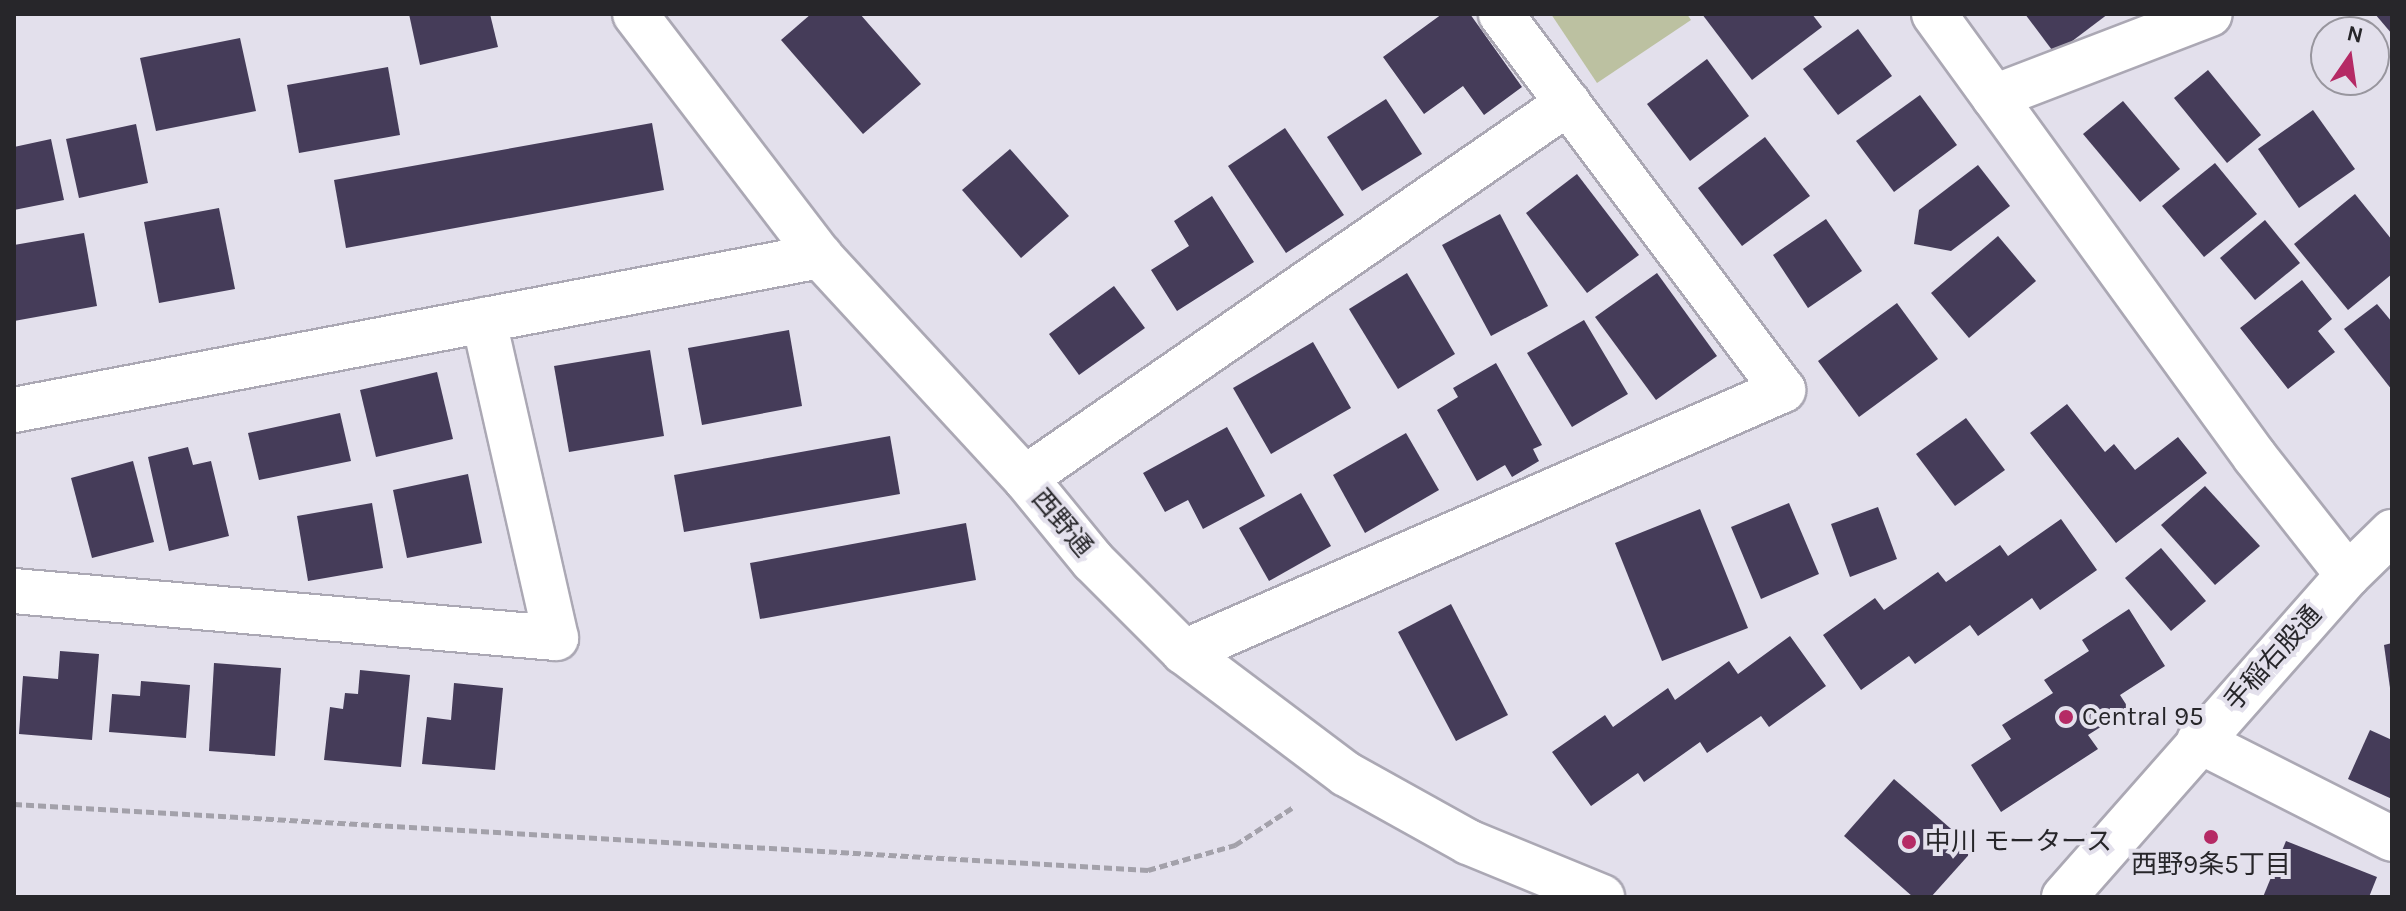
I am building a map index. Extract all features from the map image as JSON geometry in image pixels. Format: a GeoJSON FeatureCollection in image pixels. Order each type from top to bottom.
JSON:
{"type":"FeatureCollection","features":[{"type":"Feature","properties":{"kind":"street","name":"西野通"},"geometry":{"type":"LineString","coordinates":[[635,14],[820,256],[1025,478],[1093,561],[1184,652],[1346,774],[1468,842],[1602,897]]}},
{"type":"Feature","properties":{"kind":"street"},"geometry":{"type":"LineString","coordinates":[[1184,652],[1783,390],[1501,14]]}},
{"type":"Feature","properties":{"kind":"street"},"geometry":{"type":"LineString","coordinates":[[1934,14],[2255,457],[2348,575]]}},
{"type":"Feature","properties":{"kind":"street"},"geometry":{"type":"LineString","coordinates":[[1994,97],[2210,14]]}},
{"type":"Feature","properties":{"kind":"street"},"geometry":{"type":"LineString","coordinates":[[1025,478],[1568,103]]}},
{"type":"Feature","properties":{"kind":"street"},"geometry":{"type":"LineString","coordinates":[[14,410],[820,256]]}},
{"type":"Feature","properties":{"kind":"street"},"geometry":{"type":"LineString","coordinates":[[14,591],[556,638],[484,320]]}},
{"type":"Feature","properties":{"kind":"street","name":"手稲右股通"},"geometry":{"type":"LineString","coordinates":[[2064,897],[2348,575],[2392,532]]}},
{"type":"Feature","properties":{"kind":"street"},"geometry":{"type":"LineString","coordinates":[[2199,741],[2392,839]]}},
{"type":"Feature","properties":{"kind":"path"},"geometry":{"type":"LineString","coordinates":[[14,804],[1148,870],[1235,845],[1292,808]]}},
{"type":"Feature","properties":{"kind":"green space"},"geometry":{"type":"Polygon","coordinates":[[[1551,14],[1687,14],[1691,20],[1597,83],[1551,14]]]}},
{"type":"Feature","properties":{"kind":"building"},"geometry":{"type":"Polygon","coordinates":[[[409,14],[490,14],[498,47],[420,65],[409,14]]]}},
{"type":"Feature","properties":{"kind":"building"},"geometry":{"type":"Polygon","coordinates":[[[811,14],[860,14],[921,84],[863,134],[781,40],[811,14]]]}},
{"type":"Feature","properties":{"kind":"building"},"geometry":{"type":"Polygon","coordinates":[[[1442,14],[1470,14],[1522,87],[1484,115],[1463,86],[1424,114],[1383,57],[1442,14]]]}},
{"type":"Feature","properties":{"kind":"building"},"geometry":{"type":"Polygon","coordinates":[[[1702,14],[1812,14],[1822,27],[1752,80],[1702,14]]]}},
{"type":"Feature","properties":{"kind":"building"},"geometry":{"type":"Polygon","coordinates":[[[2025,14],[2108,14],[2055,54],[2025,14]]]}},
{"type":"Feature","properties":{"kind":"building"},"geometry":{"type":"Polygon","coordinates":[[[2375,14],[2392,14],[2392,34],[2390,16],[2375,14]]]}},
{"type":"Feature","properties":{"kind":"building"},"geometry":{"type":"Polygon","coordinates":[[[1858,29],[1892,76],[1838,115],[1803,69],[1858,29]]]}},
{"type":"Feature","properties":{"kind":"building"},"geometry":{"type":"Polygon","coordinates":[[[240,38],[256,111],[156,131],[140,58],[240,38]]]}},
{"type":"Feature","properties":{"kind":"building"},"geometry":{"type":"Polygon","coordinates":[[[1707,59],[1749,116],[1690,161],[1647,104],[1707,59]]]}},
{"type":"Feature","properties":{"kind":"building"},"geometry":{"type":"Polygon","coordinates":[[[388,67],[400,135],[299,153],[287,85],[388,67]]]}},
{"type":"Feature","properties":{"kind":"building"},"geometry":{"type":"Polygon","coordinates":[[[2208,70],[2261,135],[2227,163],[2174,98],[2208,70]]]}},
{"type":"Feature","properties":{"kind":"building"},"geometry":{"type":"Polygon","coordinates":[[[1920,95],[1957,145],[1894,192],[1856,141],[1920,95]]]}},
{"type":"Feature","properties":{"kind":"building"},"geometry":{"type":"Polygon","coordinates":[[[1386,99],[1422,154],[1362,191],[1327,137],[1386,99]]]}},
{"type":"Feature","properties":{"kind":"building"},"geometry":{"type":"Polygon","coordinates":[[[2123,101],[2180,169],[2140,202],[2083,134],[2123,101]]]}},
{"type":"Feature","properties":{"kind":"building"},"geometry":{"type":"Polygon","coordinates":[[[2313,110],[2355,169],[2299,208],[2258,149],[2313,110]]]}},
{"type":"Feature","properties":{"kind":"building"},"geometry":{"type":"Polygon","coordinates":[[[652,123],[664,190],[346,248],[334,180],[652,123]]]}},
{"type":"Feature","properties":{"kind":"building"},"geometry":{"type":"Polygon","coordinates":[[[136,124],[148,183],[79,198],[66,139],[136,124]]]}},
{"type":"Feature","properties":{"kind":"building"},"geometry":{"type":"Polygon","coordinates":[[[1285,128],[1344,215],[1286,253],[1228,166],[1285,128]]]}},
{"type":"Feature","properties":{"kind":"building"},"geometry":{"type":"Polygon","coordinates":[[[1765,137],[1810,196],[1742,246],[1698,188],[1765,137]]]}},
{"type":"Feature","properties":{"kind":"building"},"geometry":{"type":"Polygon","coordinates":[[[51,139],[64,200],[14,210],[14,147],[51,139]]]}},
{"type":"Feature","properties":{"kind":"building"},"geometry":{"type":"Polygon","coordinates":[[[1010,149],[1069,216],[1021,258],[962,190],[1010,149]]]}},
{"type":"Feature","properties":{"kind":"building"},"geometry":{"type":"Polygon","coordinates":[[[2215,163],[2257,214],[2204,257],[2162,206],[2215,163]]]}},
{"type":"Feature","properties":{"kind":"building"},"geometry":{"type":"Polygon","coordinates":[[[1978,165],[2010,206],[1951,251],[1914,244],[1919,210],[1978,165]]]}},
{"type":"Feature","properties":{"kind":"building"},"geometry":{"type":"Polygon","coordinates":[[[1577,174],[1639,255],[1587,293],[1526,213],[1577,174]]]}},
{"type":"Feature","properties":{"kind":"building"},"geometry":{"type":"Polygon","coordinates":[[[2355,194],[2392,240],[2392,274],[2348,310],[2294,244],[2355,194]]]}},
{"type":"Feature","properties":{"kind":"building"},"geometry":{"type":"Polygon","coordinates":[[[1212,196],[1254,262],[1177,311],[1151,270],[1189,246],[1174,221],[1212,196]]]}},
{"type":"Feature","properties":{"kind":"building"},"geometry":{"type":"Polygon","coordinates":[[[219,208],[235,289],[159,303],[144,222],[219,208]]]}},
{"type":"Feature","properties":{"kind":"building"},"geometry":{"type":"Polygon","coordinates":[[[1500,214],[1548,306],[1491,336],[1442,245],[1500,214]]]}},
{"type":"Feature","properties":{"kind":"building"},"geometry":{"type":"Polygon","coordinates":[[[1826,219],[1862,271],[1808,308],[1773,255],[1826,219]]]}},
{"type":"Feature","properties":{"kind":"building"},"geometry":{"type":"Polygon","coordinates":[[[2265,220],[2300,263],[2255,300],[2220,258],[2265,220]]]}},
{"type":"Feature","properties":{"kind":"building"},"geometry":{"type":"Polygon","coordinates":[[[84,233],[97,306],[14,321],[14,245],[84,233]]]}},
{"type":"Feature","properties":{"kind":"building"},"geometry":{"type":"Polygon","coordinates":[[[1998,236],[2036,281],[1969,338],[1931,293],[1998,236]]]}},
{"type":"Feature","properties":{"kind":"building"},"geometry":{"type":"Polygon","coordinates":[[[1407,273],[1455,354],[1398,389],[1349,309],[1407,273]]]}},
{"type":"Feature","properties":{"kind":"building"},"geometry":{"type":"Polygon","coordinates":[[[1657,273],[1717,356],[1656,400],[1595,317],[1657,273]]]}},
{"type":"Feature","properties":{"kind":"building"},"geometry":{"type":"Polygon","coordinates":[[[2302,280],[2332,319],[2318,331],[2335,352],[2288,389],[2240,328],[2302,280]]]}},
{"type":"Feature","properties":{"kind":"building"},"geometry":{"type":"Polygon","coordinates":[[[1114,286],[1145,328],[1079,375],[1049,334],[1114,286]]]}},
{"type":"Feature","properties":{"kind":"building"},"geometry":{"type":"Polygon","coordinates":[[[1897,303],[1938,359],[1859,417],[1818,361],[1897,303]]]}},
{"type":"Feature","properties":{"kind":"building"},"geometry":{"type":"Polygon","coordinates":[[[2377,304],[2392,322],[2392,390],[2344,329],[2377,304]]]}},
{"type":"Feature","properties":{"kind":"building"},"geometry":{"type":"Polygon","coordinates":[[[1584,320],[1628,394],[1572,427],[1527,353],[1584,320]]]}},
{"type":"Feature","properties":{"kind":"building"},"geometry":{"type":"Polygon","coordinates":[[[789,330],[802,406],[702,425],[688,348],[789,330]]]}},
{"type":"Feature","properties":{"kind":"building"},"geometry":{"type":"Polygon","coordinates":[[[1313,342],[1351,408],[1271,454],[1233,388],[1313,342]]]}},
{"type":"Feature","properties":{"kind":"building"},"geometry":{"type":"Polygon","coordinates":[[[650,350],[664,436],[569,452],[554,366],[650,350]]]}},
{"type":"Feature","properties":{"kind":"building"},"geometry":{"type":"Polygon","coordinates":[[[1496,363],[1542,445],[1533,449],[1539,461],[1512,477],[1505,465],[1477,481],[1437,410],[1458,397],[1453,388],[1496,363]]]}},
{"type":"Feature","properties":{"kind":"building"},"geometry":{"type":"Polygon","coordinates":[[[437,372],[453,439],[376,457],[360,390],[437,372]]]}},
{"type":"Feature","properties":{"kind":"building"},"geometry":{"type":"Polygon","coordinates":[[[2067,404],[2105,452],[2114,444],[2135,470],[2178,437],[2207,473],[2116,543],[2030,433],[2067,404]]]}},
{"type":"Feature","properties":{"kind":"building"},"geometry":{"type":"Polygon","coordinates":[[[340,413],[351,461],[259,480],[248,433],[340,413]]]}},
{"type":"Feature","properties":{"kind":"building"},"geometry":{"type":"Polygon","coordinates":[[[1966,418],[2005,470],[1955,506],[1916,454],[1966,418]]]}},
{"type":"Feature","properties":{"kind":"building"},"geometry":{"type":"Polygon","coordinates":[[[1227,427],[1265,496],[1203,529],[1188,500],[1165,512],[1143,473],[1227,427]]]}},
{"type":"Feature","properties":{"kind":"building"},"geometry":{"type":"Polygon","coordinates":[[[1406,433],[1439,490],[1365,533],[1333,475],[1406,433]]]}},
{"type":"Feature","properties":{"kind":"building"},"geometry":{"type":"Polygon","coordinates":[[[890,436],[900,494],[684,532],[674,475],[890,436]]]}},
{"type":"Feature","properties":{"kind":"building"},"geometry":{"type":"Polygon","coordinates":[[[188,447],[193,465],[211,461],[229,536],[169,551],[148,457],[188,447]]]}},
{"type":"Feature","properties":{"kind":"building"},"geometry":{"type":"Polygon","coordinates":[[[133,461],[154,542],[92,558],[71,478],[133,461]]]}},
{"type":"Feature","properties":{"kind":"building"},"geometry":{"type":"Polygon","coordinates":[[[468,474],[482,543],[407,558],[393,490],[468,474]]]}},
{"type":"Feature","properties":{"kind":"building"},"geometry":{"type":"Polygon","coordinates":[[[2205,486],[2260,546],[2215,585],[2161,525],[2205,486]]]}},
{"type":"Feature","properties":{"kind":"building"},"geometry":{"type":"Polygon","coordinates":[[[1301,493],[1331,546],[1269,581],[1239,528],[1301,493]]]}},
{"type":"Feature","properties":{"kind":"building"},"geometry":{"type":"Polygon","coordinates":[[[372,503],[383,568],[308,581],[297,516],[372,503]]]}},
{"type":"Feature","properties":{"kind":"building"},"geometry":{"type":"Polygon","coordinates":[[[1789,503],[1819,574],[1761,599],[1731,527],[1789,503]]]}},
{"type":"Feature","properties":{"kind":"building"},"geometry":{"type":"Polygon","coordinates":[[[1878,507],[1897,559],[1850,577],[1831,524],[1878,507]]]}},
{"type":"Feature","properties":{"kind":"building"},"geometry":{"type":"Polygon","coordinates":[[[1700,509],[1748,628],[1662,661],[1615,543],[1700,509]]]}},
{"type":"Feature","properties":{"kind":"building"},"geometry":{"type":"Polygon","coordinates":[[[2061,519],[2097,570],[2040,610],[2032,598],[1978,636],[1970,625],[1915,664],[1909,656],[1861,690],[1823,635],[1875,598],[1884,610],[1938,572],[1946,582],[2000,545],[2008,556],[2061,519]]]}},
{"type":"Feature","properties":{"kind":"building"},"geometry":{"type":"Polygon","coordinates":[[[966,523],[976,580],[760,619],[750,563],[966,523]]]}},
{"type":"Feature","properties":{"kind":"building"},"geometry":{"type":"Polygon","coordinates":[[[2161,548],[2206,601],[2171,631],[2125,578],[2161,548]]]}},
{"type":"Feature","properties":{"kind":"building"},"geometry":{"type":"Polygon","coordinates":[[[1451,604],[1508,715],[1456,741],[1398,632],[1451,604]]]}},
{"type":"Feature","properties":{"kind":"building","name":"Central 95"},"geometry":{"type":"Polygon","coordinates":[[[2129,609],[2165,666],[2120,695],[2129,709],[2088,735],[2098,749],[2001,812],[1971,765],[2011,739],[2002,725],[2053,693],[2044,680],[2089,651],[2082,640],[2129,609]]]}},
{"type":"Feature","properties":{"kind":"building"},"geometry":{"type":"Polygon","coordinates":[[[1790,636],[1826,686],[1769,727],[1761,716],[1707,753],[1700,742],[1644,782],[1638,773],[1591,806],[1552,752],[1605,715],[1613,727],[1668,688],[1675,700],[1729,661],[1738,674],[1790,636]]]}},
{"type":"Feature","properties":{"kind":"building"},"geometry":{"type":"Polygon","coordinates":[[[2392,643],[2392,687],[2390,688],[2384,645],[2392,643]]]}},
{"type":"Feature","properties":{"kind":"building"},"geometry":{"type":"Polygon","coordinates":[[[60,651],[99,654],[92,740],[19,734],[23,676],[58,679],[60,651]]]}},
{"type":"Feature","properties":{"kind":"building"},"geometry":{"type":"Polygon","coordinates":[[[214,663],[281,668],[275,756],[209,751],[214,663]]]}},
{"type":"Feature","properties":{"kind":"building"},"geometry":{"type":"Polygon","coordinates":[[[360,670],[410,675],[401,767],[324,760],[330,707],[343,709],[345,693],[358,694],[360,670]]]}},
{"type":"Feature","properties":{"kind":"building"},"geometry":{"type":"Polygon","coordinates":[[[141,681],[190,685],[186,738],[109,732],[112,694],[140,696],[141,681]]]}},
{"type":"Feature","properties":{"kind":"building"},"geometry":{"type":"Polygon","coordinates":[[[454,683],[503,688],[495,770],[422,764],[427,717],[451,720],[454,683]]]}},
{"type":"Feature","properties":{"kind":"building"},"geometry":{"type":"Polygon","coordinates":[[[2370,730],[2392,740],[2392,799],[2348,779],[2370,730]]]}},
{"type":"Feature","properties":{"kind":"building","name":"中川 モータース"},"geometry":{"type":"Polygon","coordinates":[[[1894,779],[1974,849],[1931,897],[1913,897],[1844,836],[1894,779]]]}},
{"type":"Feature","properties":{"kind":"building"},"geometry":{"type":"Polygon","coordinates":[[[2286,841],[2377,877],[2369,897],[2263,897],[2286,841]]]}},
{"type":"Feature","properties":{"kind":"place","name":"Central 95"},"geometry":{"type":"Point","coordinates":[2066,717]}},
{"type":"Feature","properties":{"kind":"place","name":"西野9条5丁目"},"geometry":{"type":"Point","coordinates":[2211,837]}},
{"type":"Feature","properties":{"kind":"place","name":"中川 モータース"},"geometry":{"type":"Point","coordinates":[1909,842]}}]}
